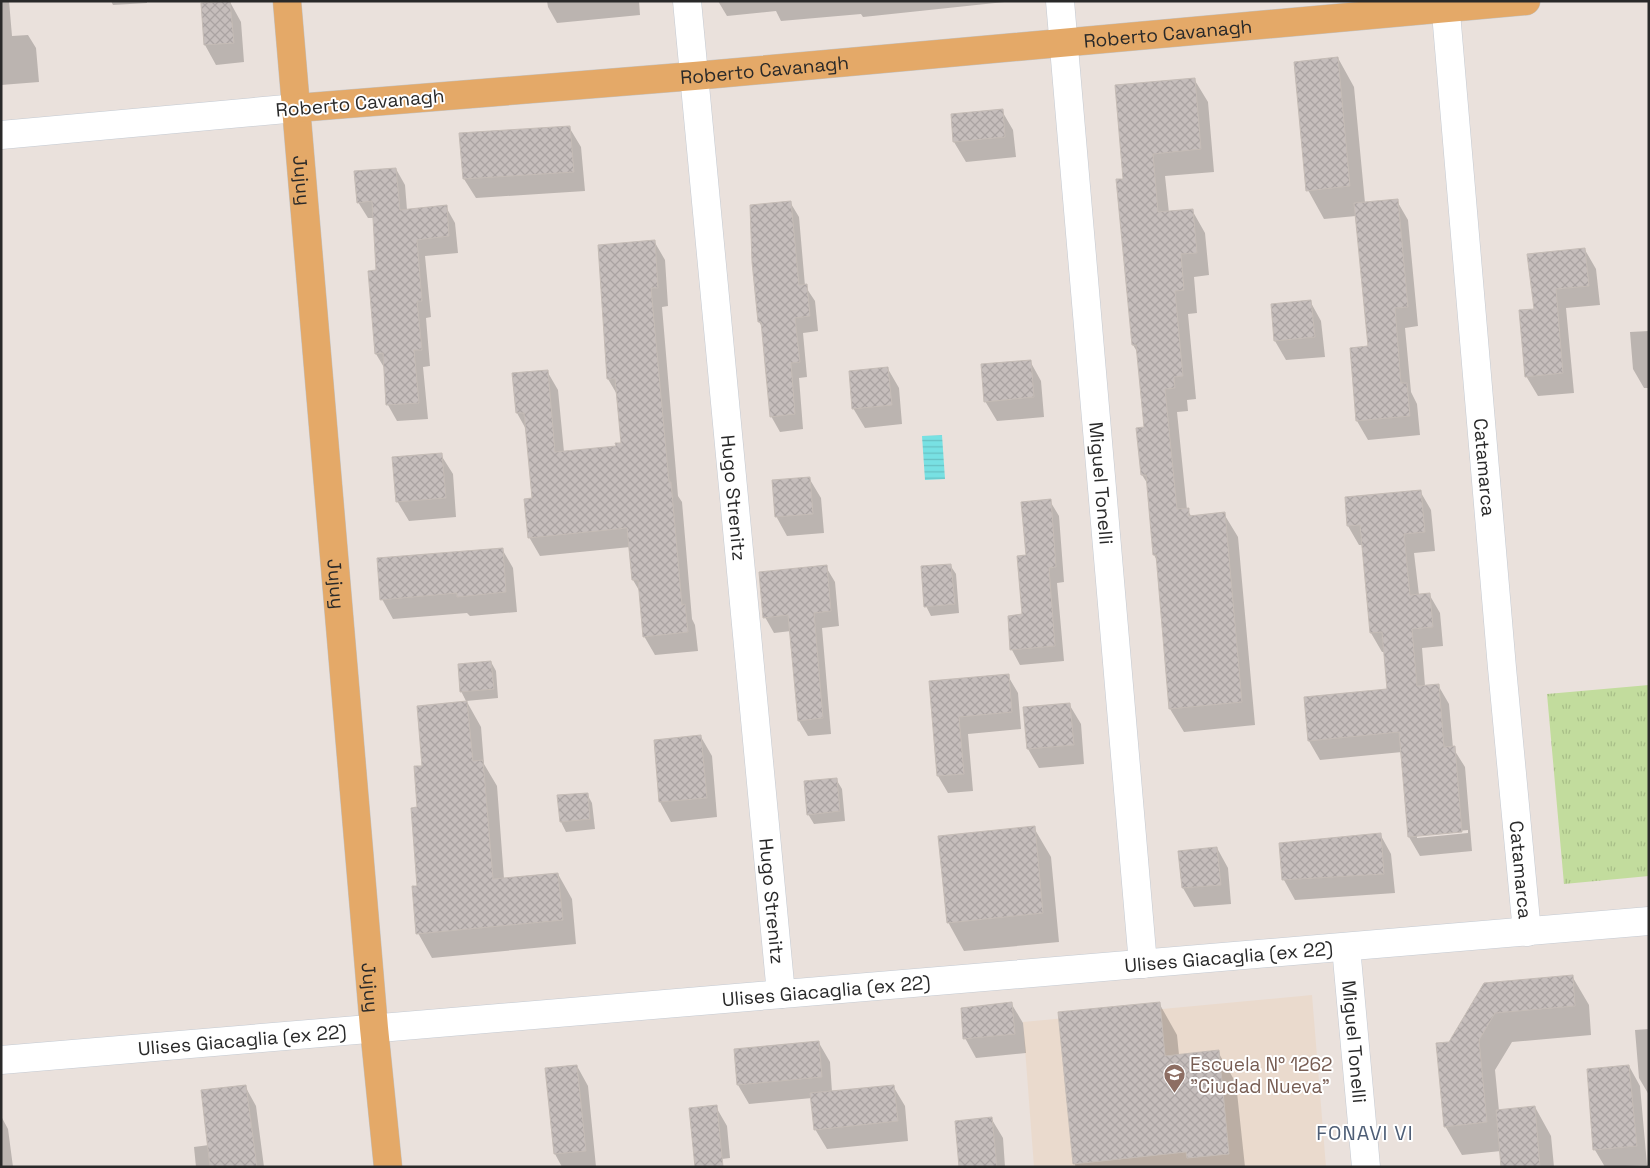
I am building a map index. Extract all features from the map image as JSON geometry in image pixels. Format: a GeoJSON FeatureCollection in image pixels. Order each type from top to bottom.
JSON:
{"type":"FeatureCollection","features":[{"type":"Feature","properties":{"kind":"main road","name":"Jujuy"},"geometry":{"type":"LineString","coordinates":[[287,1],[374,1028],[388,1167]]}},
{"type":"Feature","properties":{"kind":"main road","name":"Roberto Cavanagh"},"geometry":{"type":"LineString","coordinates":[[297,108],[694,76],[1446,5],[1526,1]]}},
{"type":"Feature","properties":{"kind":"street","name":"Hugo Strenitz"},"geometry":{"type":"LineString","coordinates":[[688,1],[781,994]]}},
{"type":"Feature","properties":{"kind":"street","name":"Miguel Tonelli"},"geometry":{"type":"LineString","coordinates":[[1060,1],[1143,964]]}},
{"type":"Feature","properties":{"kind":"street","name":"Catamarca"},"geometry":{"type":"LineString","coordinates":[[1446,5],[1501,659],[1527,932]]}},
{"type":"Feature","properties":{"kind":"street","name":"Roberto Cavanagh"},"geometry":{"type":"LineString","coordinates":[[1,136],[297,108]]}},
{"type":"Feature","properties":{"kind":"street","name":"Ulises Giacaglia (ex 22)"},"geometry":{"type":"LineString","coordinates":[[1,1060],[1649,922]]}},
{"type":"Feature","properties":{"kind":"street","name":"Miguel Tonelli"},"geometry":{"type":"LineString","coordinates":[[1346,947],[1366,1167]]}},
{"type":"Feature","properties":{"kind":"shaded area","name":"Escuela N° 1262 \"Ciudad Nueva\""},"geometry":{"type":"Polygon","coordinates":[[[1312,995],[1326,1167],[1034,1167],[1023,1022],[1312,995]]]}},
{"type":"Feature","properties":{"kind":"green space"},"geometry":{"type":"Polygon","coordinates":[[[1649,685],[1649,876],[1564,884],[1547,694],[1649,685]]]}},
{"type":"Feature","properties":{"kind":"water"},"geometry":{"type":"Polygon","coordinates":[[[942,435],[945,479],[925,480],[922,436],[942,435]]]}},
{"type":"Feature","properties":{"kind":"building"},"geometry":{"type":"Polygon","coordinates":[[[230,1],[234,43],[204,45],[201,3],[230,1]]]}},
{"type":"Feature","properties":{"kind":"building"},"geometry":{"type":"Polygon","coordinates":[[[1338,57],[1350,186],[1306,191],[1294,62],[1338,57]]]}},
{"type":"Feature","properties":{"kind":"building"},"geometry":{"type":"Polygon","coordinates":[[[1195,78],[1201,149],[1153,154],[1158,212],[1193,209],[1197,253],[1181,254],[1184,290],[1175,291],[1183,376],[1174,377],[1175,388],[1165,389],[1177,509],[1189,508],[1189,516],[1225,512],[1242,702],[1169,709],[1156,555],[1153,555],[1146,475],[1141,475],[1136,428],[1144,427],[1136,345],[1132,345],[1116,179],[1123,179],[1115,85],[1195,78]]]}},
{"type":"Feature","properties":{"kind":"building"},"geometry":{"type":"Polygon","coordinates":[[[1003,109],[1005,137],[953,142],[951,114],[1003,109]]]}},
{"type":"Feature","properties":{"kind":"building"},"geometry":{"type":"Polygon","coordinates":[[[570,126],[574,172],[463,179],[459,133],[570,126]]]}},
{"type":"Feature","properties":{"kind":"building"},"geometry":{"type":"Polygon","coordinates":[[[396,168],[400,210],[447,205],[449,236],[417,240],[422,301],[417,301],[422,350],[414,350],[419,403],[386,405],[383,353],[375,354],[368,271],[376,270],[372,201],[357,203],[354,171],[396,168]]]}},
{"type":"Feature","properties":{"kind":"building"},"geometry":{"type":"Polygon","coordinates":[[[1398,199],[1408,307],[1395,308],[1401,383],[1407,383],[1410,416],[1356,421],[1350,348],[1368,346],[1354,203],[1398,199]]]}},
{"type":"Feature","properties":{"kind":"building"},"geometry":{"type":"Polygon","coordinates":[[[791,201],[799,285],[807,284],[810,316],[795,318],[800,362],[791,363],[795,414],[770,417],[761,322],[758,322],[752,262],[750,205],[791,201]]]}},
{"type":"Feature","properties":{"kind":"building"},"geometry":{"type":"Polygon","coordinates":[[[655,240],[658,288],[651,288],[682,605],[685,604],[688,632],[643,637],[638,580],[632,580],[627,528],[528,538],[524,499],[532,498],[524,413],[516,413],[512,373],[548,370],[555,452],[616,446],[615,443],[621,443],[615,379],[607,379],[598,245],[655,240]]]}},
{"type":"Feature","properties":{"kind":"building"},"geometry":{"type":"Polygon","coordinates":[[[1585,248],[1589,286],[1556,289],[1563,373],[1525,377],[1519,310],[1534,309],[1527,254],[1585,248]]]}},
{"type":"Feature","properties":{"kind":"building"},"geometry":{"type":"Polygon","coordinates":[[[1311,300],[1315,337],[1274,341],[1271,304],[1311,300]]]}},
{"type":"Feature","properties":{"kind":"building"},"geometry":{"type":"Polygon","coordinates":[[[1031,360],[1034,397],[984,402],[981,364],[1031,360]]]}},
{"type":"Feature","properties":{"kind":"building"},"geometry":{"type":"Polygon","coordinates":[[[888,367],[892,405],[852,409],[849,371],[888,367]]]}},
{"type":"Feature","properties":{"kind":"building"},"geometry":{"type":"Polygon","coordinates":[[[442,453],[446,498],[396,502],[392,457],[442,453]]]}},
{"type":"Feature","properties":{"kind":"building"},"geometry":{"type":"Polygon","coordinates":[[[810,477],[813,514],[775,517],[772,480],[810,477]]]}},
{"type":"Feature","properties":{"kind":"building"},"geometry":{"type":"Polygon","coordinates":[[[1421,490],[1425,532],[1404,534],[1410,595],[1430,593],[1433,627],[1412,629],[1417,686],[1439,684],[1444,747],[1455,746],[1462,832],[1408,837],[1399,732],[1308,741],[1304,697],[1387,689],[1382,632],[1370,633],[1360,525],[1347,526],[1345,497],[1421,490]]]}},
{"type":"Feature","properties":{"kind":"building"},"geometry":{"type":"Polygon","coordinates":[[[1051,499],[1056,567],[1049,568],[1055,646],[1010,650],[1008,616],[1022,614],[1017,556],[1026,555],[1021,502],[1051,499]]]}},
{"type":"Feature","properties":{"kind":"building"},"geometry":{"type":"Polygon","coordinates":[[[503,548],[506,592],[457,597],[457,593],[380,600],[377,558],[503,548]]]}},
{"type":"Feature","properties":{"kind":"building"},"geometry":{"type":"Polygon","coordinates":[[[951,564],[955,604],[924,607],[921,566],[951,564]]]}},
{"type":"Feature","properties":{"kind":"building"},"geometry":{"type":"Polygon","coordinates":[[[827,565],[831,611],[814,613],[823,718],[798,721],[788,615],[763,618],[759,572],[827,565]]]}},
{"type":"Feature","properties":{"kind":"building"},"geometry":{"type":"Polygon","coordinates":[[[491,661],[494,689],[460,692],[458,664],[491,661]]]}},
{"type":"Feature","properties":{"kind":"building"},"geometry":{"type":"Polygon","coordinates":[[[1009,674],[1012,712],[959,717],[964,774],[937,776],[929,681],[1009,674]]]}},
{"type":"Feature","properties":{"kind":"building"},"geometry":{"type":"Polygon","coordinates":[[[467,701],[473,761],[483,760],[493,879],[558,873],[563,920],[416,934],[412,886],[417,886],[411,808],[417,807],[414,766],[422,766],[417,706],[467,701]]]}},
{"type":"Feature","properties":{"kind":"building"},"geometry":{"type":"Polygon","coordinates":[[[1070,703],[1074,745],[1027,749],[1023,707],[1070,703]]]}},
{"type":"Feature","properties":{"kind":"building"},"geometry":{"type":"Polygon","coordinates":[[[701,735],[707,798],[659,802],[654,740],[701,735]]]}},
{"type":"Feature","properties":{"kind":"building"},"geometry":{"type":"Polygon","coordinates":[[[837,778],[840,811],[807,815],[804,781],[837,778]]]}},
{"type":"Feature","properties":{"kind":"building"},"geometry":{"type":"Polygon","coordinates":[[[588,793],[590,819],[560,822],[557,795],[588,793]]]}},
{"type":"Feature","properties":{"kind":"building"},"geometry":{"type":"Polygon","coordinates":[[[1035,826],[1043,913],[947,923],[938,836],[1035,826]]]}},
{"type":"Feature","properties":{"kind":"building"},"geometry":{"type":"Polygon","coordinates":[[[1381,833],[1384,874],[1282,880],[1279,843],[1381,833]]]}},
{"type":"Feature","properties":{"kind":"building"},"geometry":{"type":"Polygon","coordinates":[[[1217,847],[1221,885],[1182,888],[1178,851],[1217,847]]]}},
{"type":"Feature","properties":{"kind":"building"},"geometry":{"type":"Polygon","coordinates":[[[1573,975],[1575,1006],[1495,1013],[1479,1040],[1487,1122],[1444,1127],[1436,1043],[1449,1042],[1484,983],[1573,975]]]}},
{"type":"Feature","properties":{"kind":"building"},"geometry":{"type":"Polygon","coordinates":[[[1012,1002],[1015,1034],[963,1039],[961,1008],[1012,1002]]]}},
{"type":"Feature","properties":{"kind":"building"},"geometry":{"type":"Polygon","coordinates":[[[1160,1002],[1165,1056],[1219,1050],[1229,1154],[1187,1158],[1186,1152],[1073,1164],[1058,1012],[1160,1002]]]}},
{"type":"Feature","properties":{"kind":"building"},"geometry":{"type":"Polygon","coordinates":[[[819,1041],[822,1077],[737,1085],[734,1049],[819,1041]]]}},
{"type":"Feature","properties":{"kind":"building"},"geometry":{"type":"Polygon","coordinates":[[[577,1065],[586,1151],[554,1154],[545,1068],[577,1065]]]}},
{"type":"Feature","properties":{"kind":"building"},"geometry":{"type":"Polygon","coordinates":[[[1629,1065],[1637,1146],[1593,1150],[1587,1069],[1629,1065]]]}},
{"type":"Feature","properties":{"kind":"building"},"geometry":{"type":"Polygon","coordinates":[[[246,1085],[257,1167],[210,1167],[201,1090],[246,1085]]]}},
{"type":"Feature","properties":{"kind":"building"},"geometry":{"type":"Polygon","coordinates":[[[894,1085],[898,1121],[814,1130],[810,1093],[894,1085]]]}},
{"type":"Feature","properties":{"kind":"building"},"geometry":{"type":"Polygon","coordinates":[[[717,1105],[723,1167],[695,1167],[689,1108],[717,1105]]]}},
{"type":"Feature","properties":{"kind":"building"},"geometry":{"type":"Polygon","coordinates":[[[1535,1106],[1540,1167],[1501,1167],[1496,1110],[1535,1106]]]}},
{"type":"Feature","properties":{"kind":"building"},"geometry":{"type":"Polygon","coordinates":[[[992,1117],[997,1167],[959,1167],[955,1121],[992,1117]]]}},
{"type":"Feature","properties":{"kind":"place","name":"Escuela N° 1262 \"Ciudad Nueva\""},"geometry":{"type":"Point","coordinates":[1174,1094]}},
{"type":"Feature","properties":{"kind":"district","name":"FONAVI VI"},"geometry":{"type":"Point","coordinates":[1365,1133]}}]}
